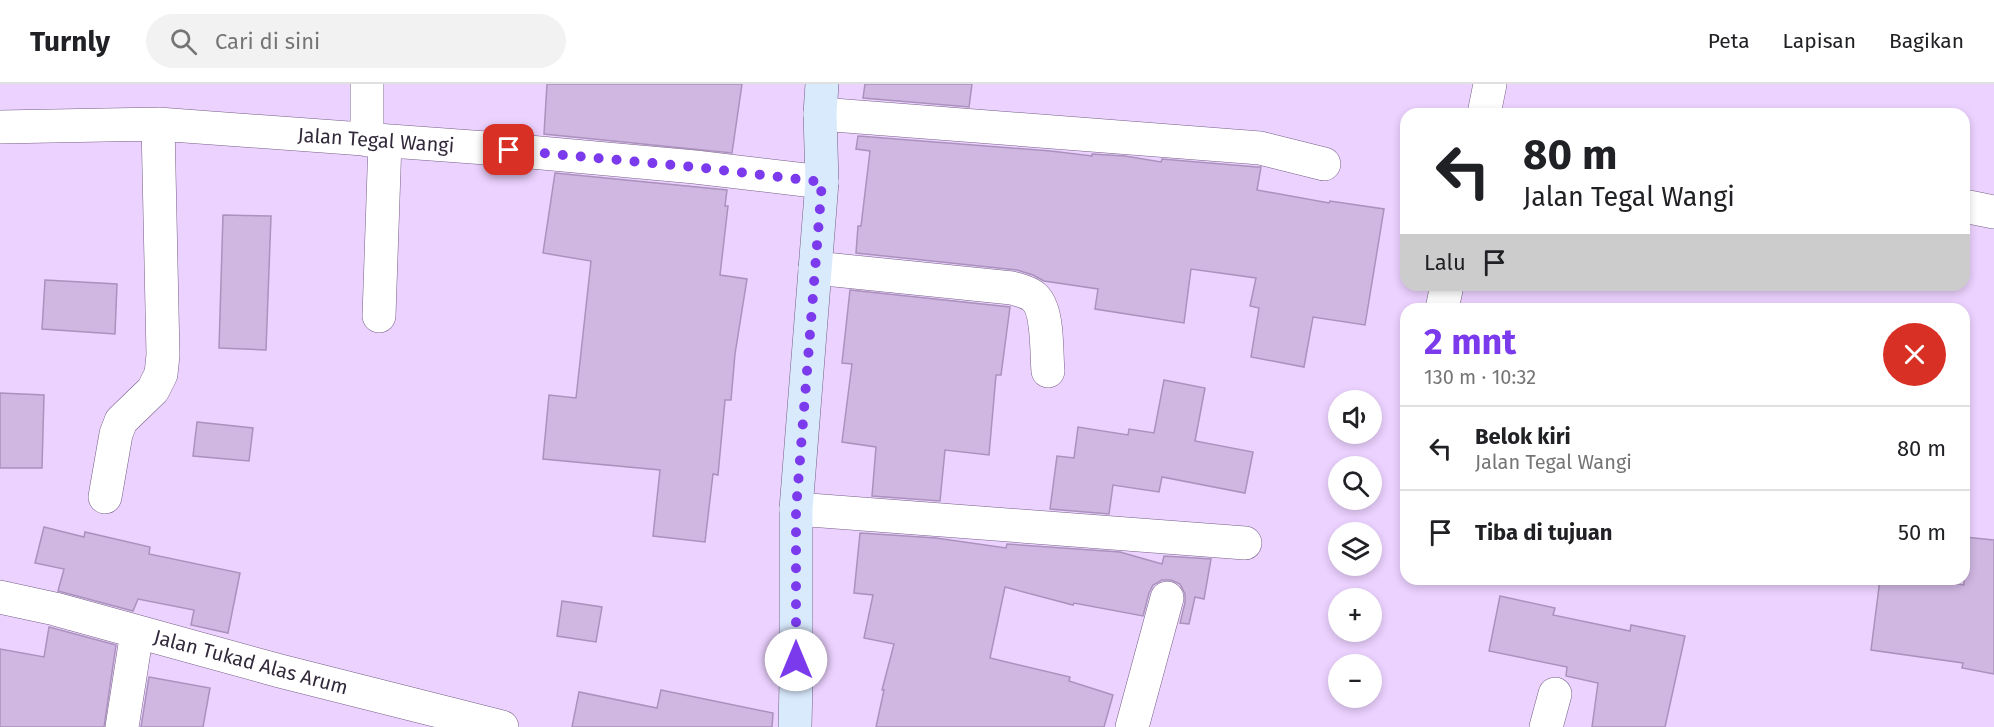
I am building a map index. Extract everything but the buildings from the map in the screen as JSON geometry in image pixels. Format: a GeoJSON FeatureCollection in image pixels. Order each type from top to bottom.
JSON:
{"type":"FeatureCollection","features":[{"type":"Feature","properties":{"kind":"main road"},"geometry":{"type":"LineString","coordinates":[[795,727],[796,510],[822,182],[821,99]]}},
{"type":"Feature","properties":{"kind":"street"},"geometry":{"type":"LineString","coordinates":[[367,84],[376,140],[379,316]]}},
{"type":"Feature","properties":{"kind":"street"},"geometry":{"type":"LineString","coordinates":[[1485,108],[1490,84]]}},
{"type":"Feature","properties":{"kind":"street"},"geometry":{"type":"LineString","coordinates":[[821,99],[1260,148],[1324,164]]}},
{"type":"Feature","properties":{"kind":"street"},"geometry":{"type":"LineString","coordinates":[[105,497],[116,434],[121,421],[153,390],[161,374],[158,124]]}},
{"type":"Feature","properties":{"kind":"street","name":"Jalan Tegal Wangi"},"geometry":{"type":"LineString","coordinates":[[0,127],[158,124],[695,167],[822,182]]}},
{"type":"Feature","properties":{"kind":"street"},"geometry":{"type":"LineString","coordinates":[[1970,207],[1994,212]]}},
{"type":"Feature","properties":{"kind":"street"},"geometry":{"type":"LineString","coordinates":[[815,268],[1012,288],[1022,291],[1034,297],[1044,316],[1048,371]]}},
{"type":"Feature","properties":{"kind":"street"},"geometry":{"type":"LineString","coordinates":[[796,510],[1245,543]]}},
{"type":"Feature","properties":{"kind":"street","name":"Jalan Tukad Alas Arum"},"geometry":{"type":"LineString","coordinates":[[0,597],[55,609],[280,671],[502,727]]}},
{"type":"Feature","properties":{"kind":"street"},"geometry":{"type":"LineString","coordinates":[[1132,727],[1167,598]]}},
{"type":"Feature","properties":{"kind":"street"},"geometry":{"type":"LineString","coordinates":[[122,727],[137,632]]}},
{"type":"Feature","properties":{"kind":"street"},"geometry":{"type":"LineString","coordinates":[[1546,727],[1555,693]]}},
{"type":"Feature","properties":{"kind":"route"},"geometry":{"type":"LineString","coordinates":[[509,150],[695,167],[822,182],[796,510],[796,660]]}}]}
